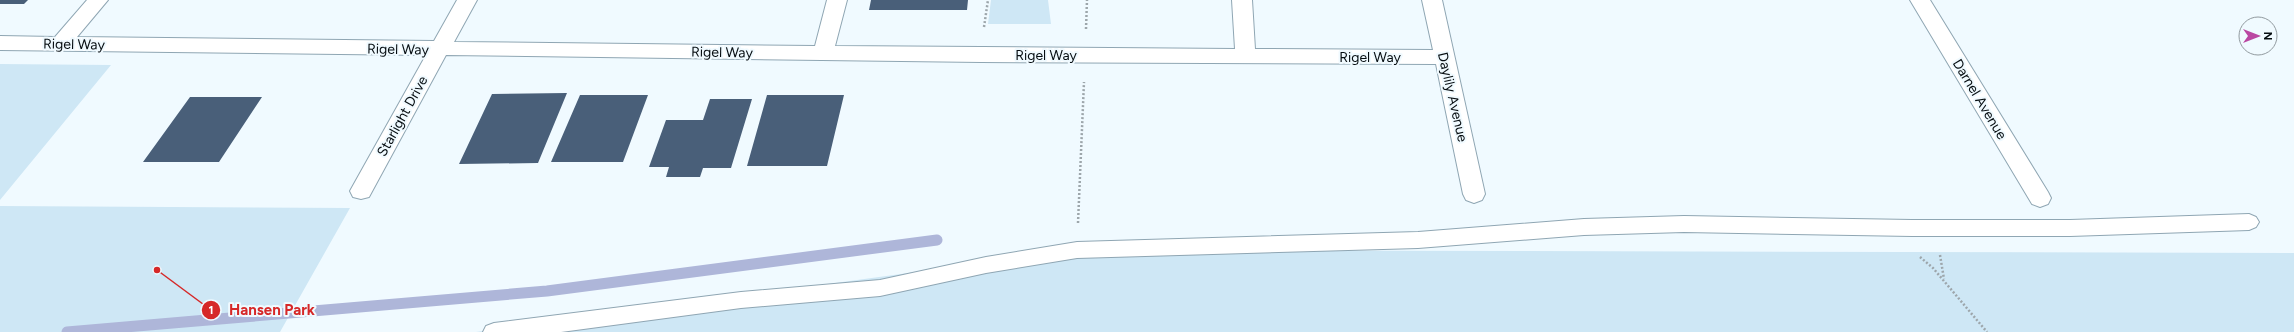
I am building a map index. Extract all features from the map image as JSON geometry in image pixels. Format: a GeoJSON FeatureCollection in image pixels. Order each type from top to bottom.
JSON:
{"type":"FeatureCollection","features":[{"type":"Feature","properties":{"kind":"street"},"geometry":{"type":"LineString","coordinates":[[61,43],[98,0]]}},
{"type":"Feature","properties":{"kind":"street","name":"Starlight Drive"},"geometry":{"type":"LineString","coordinates":[[361,191],[438,49],[467,0]]}},
{"type":"Feature","properties":{"kind":"street"},"geometry":{"type":"LineString","coordinates":[[823,53],[837,0]]}},
{"type":"Feature","properties":{"kind":"street"},"geometry":{"type":"LineString","coordinates":[[1242,0],[1245,56]]}},
{"type":"Feature","properties":{"kind":"street","name":"Daylily Avenue"},"geometry":{"type":"LineString","coordinates":[[1432,0],[1474,194]]}},
{"type":"Feature","properties":{"kind":"street","name":"Darnel Avenue"},"geometry":{"type":"LineString","coordinates":[[1920,0],[2040,198]]}},
{"type":"Feature","properties":{"kind":"street","name":"Rigel Way"},"geometry":{"type":"LineString","coordinates":[[0,43],[823,53],[1444,57]]}},
{"type":"Feature","properties":{"kind":"lane"},"geometry":{"type":"LineString","coordinates":[[494,332],[741,300],[880,288],[986,265],[1077,250],[1418,240],[1584,227],[1684,224],[1919,228],[2070,228],[2249,222]]}},
{"type":"Feature","properties":{"kind":"path"},"geometry":{"type":"LineString","coordinates":[[1077,250],[1087,0]]}},
{"type":"Feature","properties":{"kind":"path"},"geometry":{"type":"LineString","coordinates":[[1944,280],[1987,332]]}},
{"type":"Feature","properties":{"kind":"shaded area"},"geometry":{"type":"Polygon","coordinates":[[[991,0],[1048,0],[1051,24],[988,24],[991,0]]]}},
{"type":"Feature","properties":{"kind":"shaded area"},"geometry":{"type":"Polygon","coordinates":[[[0,64],[111,65],[0,200],[0,64]]]}},
{"type":"Feature","properties":{"kind":"shaded area"},"geometry":{"type":"Polygon","coordinates":[[[0,206],[350,208],[280,332],[0,332],[0,206]]]}},
{"type":"Feature","properties":{"kind":"shaded area"},"geometry":{"type":"Polygon","coordinates":[[[1077,250],[2294,253],[2294,332],[476,332],[1077,250]]]}},
{"type":"Feature","properties":{"kind":"building"},"geometry":{"type":"Polygon","coordinates":[[[0,0],[28,0],[24,4],[0,4],[0,0]]]}},
{"type":"Feature","properties":{"kind":"building"},"geometry":{"type":"Polygon","coordinates":[[[871,0],[968,0],[967,10],[869,10],[871,0]]]}},
{"type":"Feature","properties":{"kind":"building"},"geometry":{"type":"Polygon","coordinates":[[[567,93],[538,163],[459,164],[492,94],[567,93]]]}},
{"type":"Feature","properties":{"kind":"building"},"geometry":{"type":"Polygon","coordinates":[[[580,95],[648,95],[623,162],[551,162],[580,95]]]}},
{"type":"Feature","properties":{"kind":"building"},"geometry":{"type":"Polygon","coordinates":[[[767,95],[844,95],[827,166],[747,166],[767,95]]]}},
{"type":"Feature","properties":{"kind":"building"},"geometry":{"type":"Polygon","coordinates":[[[190,97],[262,97],[219,162],[143,162],[190,97]]]}},
{"type":"Feature","properties":{"kind":"building"},"geometry":{"type":"Polygon","coordinates":[[[710,99],[752,99],[731,168],[703,168],[700,177],[666,177],[669,167],[649,167],[666,120],[703,120],[710,99]]]}},
{"type":"Feature","properties":{"kind":"waterway"},"geometry":{"type":"LineString","coordinates":[[67,332],[547,291],[937,240]]}},
{"type":"Feature","properties":{"kind":"place","name":"Hansen Park"},"geometry":{"type":"Point","coordinates":[157,270]}}]}
